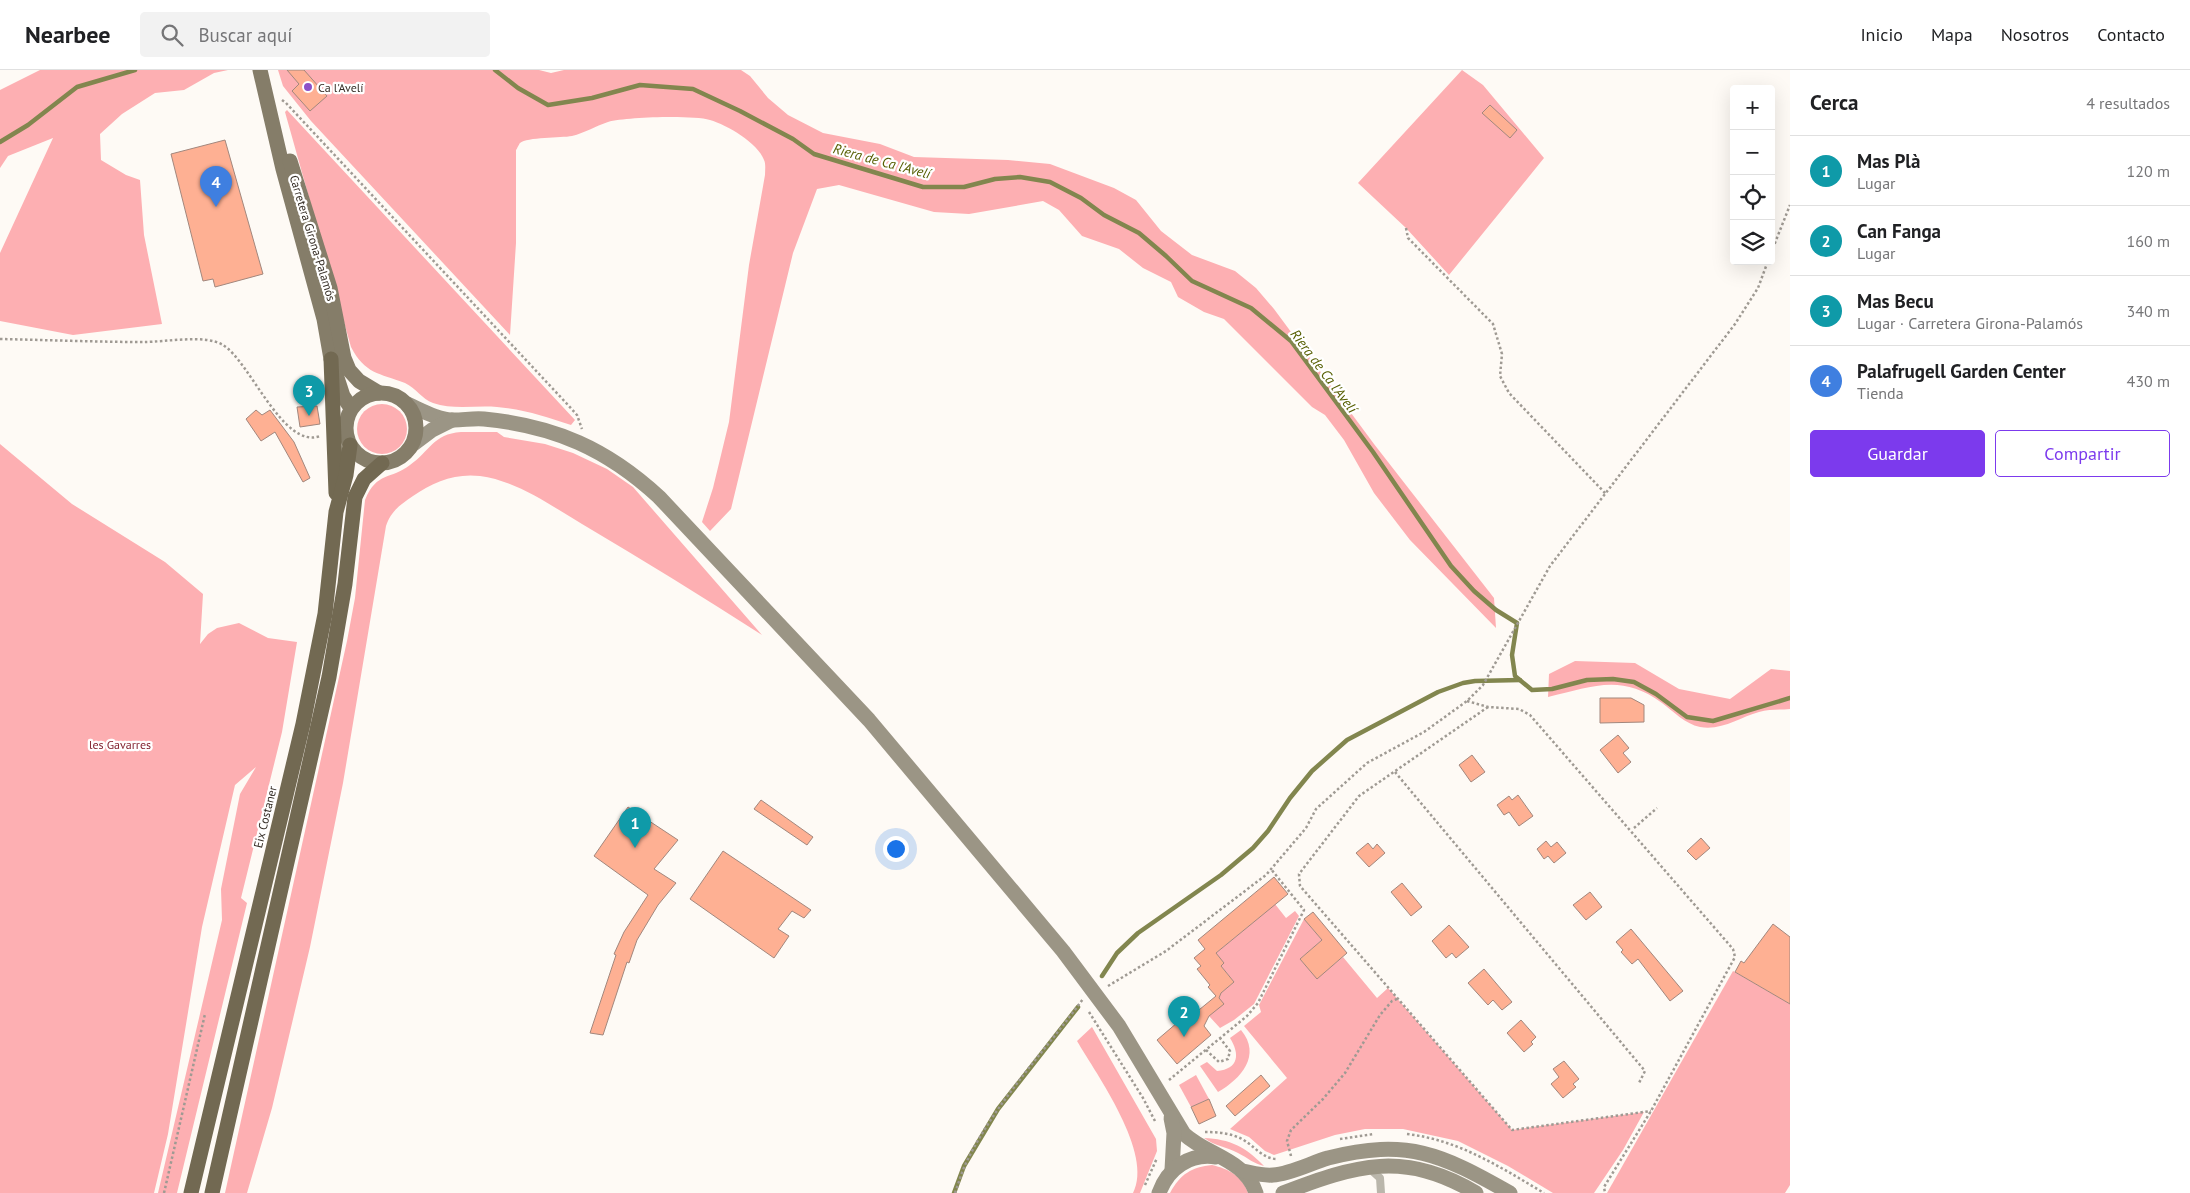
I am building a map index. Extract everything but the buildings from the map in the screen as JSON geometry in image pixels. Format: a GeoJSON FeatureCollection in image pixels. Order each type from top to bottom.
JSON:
{"type":"FeatureCollection","features":[{"type":"Feature","properties":{"kind":"highway"},"geometry":{"type":"LineString","coordinates":[[331,359],[336,512]]}},
{"type":"Feature","properties":{"kind":"highway","name":"Eix Costaner"},"geometry":{"type":"LineString","coordinates":[[191,1193],[303,724],[324,614],[336,512],[346,475],[350,445]]}},
{"type":"Feature","properties":{"kind":"highway"},"geometry":{"type":"LineString","coordinates":[[212,1193],[329,676],[345,584],[355,497],[364,479],[382,463]]}},
{"type":"Feature","properties":{"kind":"main road"},"geometry":{"type":"LineString","coordinates":[[260,70],[267,95]]}},
{"type":"Feature","properties":{"kind":"main road","name":"Carretera Girona-Palamós"},"geometry":{"type":"LineString","coordinates":[[267,95],[283,170],[324,319],[331,359],[343,396],[351,408]]}},
{"type":"Feature","properties":{"kind":"main road","name":"Carretera Girona-Palamós"},"geometry":{"type":"LineString","coordinates":[[267,95],[330,288],[344,358],[349,370],[359,381],[380,393]]}},
{"type":"Feature","properties":{"kind":"main road"},"geometry":{"type":"LineString","coordinates":[[452,420],[407,404],[390,394],[380,393],[364,397],[351,408],[345,426],[350,445],[358,455],[370,461],[382,463],[399,458],[412,445],[432,430],[452,420],[482,418],[553,432],[584,444],[616,461],[635,475],[659,497],[862,713],[1063,951],[1119,1026],[1170,1114],[1184,1134],[1195,1145],[1232,1163],[1243,1171],[1256,1193]]}},
{"type":"Feature","properties":{"kind":"main road"},"geometry":{"type":"LineString","coordinates":[[407,404],[413,413],[416,424],[412,445]]}},
{"type":"Feature","properties":{"kind":"main road"},"geometry":{"type":"LineString","coordinates":[[1170,1114],[1174,1132],[1172,1170]]}},
{"type":"Feature","properties":{"kind":"main road"},"geometry":{"type":"LineString","coordinates":[[1243,1171],[1274,1175],[1352,1152],[1399,1148],[1446,1160],[1468,1169],[1510,1193]]}},
{"type":"Feature","properties":{"kind":"main road"},"geometry":{"type":"LineString","coordinates":[[1159,1193],[1164,1181],[1172,1170],[1195,1158],[1210,1156],[1220,1158]]}},
{"type":"Feature","properties":{"kind":"main road"},"geometry":{"type":"LineString","coordinates":[[1283,1193],[1323,1177],[1366,1167],[1398,1166],[1447,1178],[1476,1193]]}},
{"type":"Feature","properties":{"kind":"lane"},"geometry":{"type":"LineString","coordinates":[[1366,1167],[1376,1172],[1380,1178],[1381,1193]]}},
{"type":"Feature","properties":{"kind":"path"},"geometry":{"type":"LineString","coordinates":[[267,95],[286,103],[568,405],[579,419],[584,444]]}},
{"type":"Feature","properties":{"kind":"path"},"geometry":{"type":"LineString","coordinates":[[1775,242],[1790,204]]}},
{"type":"Feature","properties":{"kind":"path"},"geometry":{"type":"LineString","coordinates":[[1406,228],[1408,238],[1493,324],[1502,354],[1500,376],[1508,393],[1606,495]]}},
{"type":"Feature","properties":{"kind":"path"},"geometry":{"type":"LineString","coordinates":[[955,1193],[967,1161],[990,1121],[1018,1081],[1093,991],[1166,951],[1271,869],[1306,828],[1316,809],[1367,762],[1424,732],[1467,701],[1483,685],[1550,566],[1606,495],[1662,417],[1735,324],[1758,288],[1767,265]]}},
{"type":"Feature","properties":{"kind":"path"},"geometry":{"type":"LineString","coordinates":[[0,339],[146,342],[214,340],[225,346],[276,413],[298,434],[313,438],[333,430]]}},
{"type":"Feature","properties":{"kind":"path"},"geometry":{"type":"LineString","coordinates":[[1467,701],[1488,707],[1519,709],[1530,715],[1733,949],[1735,957],[1651,1111],[1604,1187],[1605,1193]]}},
{"type":"Feature","properties":{"kind":"path"},"geometry":{"type":"LineString","coordinates":[[1488,707],[1359,796],[1299,874],[1300,886],[1512,1130],[1651,1111]]}},
{"type":"Feature","properties":{"kind":"path"},"geometry":{"type":"LineString","coordinates":[[1395,771],[1645,1071],[1639,1083]]}},
{"type":"Feature","properties":{"kind":"path"},"geometry":{"type":"LineString","coordinates":[[1634,828],[1657,808]]}},
{"type":"Feature","properties":{"kind":"path"},"geometry":{"type":"LineString","coordinates":[[1169,1080],[1247,1016],[1258,1003],[1304,910],[1271,869]]}},
{"type":"Feature","properties":{"kind":"path"},"geometry":{"type":"LineString","coordinates":[[1291,1156],[1286,1141],[1291,1130],[1323,1099],[1345,1073],[1380,1015],[1392,1001],[1397,999]]}},
{"type":"Feature","properties":{"kind":"path"},"geometry":{"type":"LineString","coordinates":[[164,1193],[206,1014]]}},
{"type":"Feature","properties":{"kind":"path"},"geometry":{"type":"LineString","coordinates":[[1093,1019],[1158,1125]]}},
{"type":"Feature","properties":{"kind":"path"},"geometry":{"type":"LineString","coordinates":[[1206,1050],[1219,1062],[1228,1058],[1230,1051],[1220,1038]]}},
{"type":"Feature","properties":{"kind":"path"},"geometry":{"type":"LineString","coordinates":[[1144,1191],[1147,1178],[1160,1152]]}},
{"type":"Feature","properties":{"kind":"green space"},"geometry":{"type":"Polygon","coordinates":[[[40,70],[228,70],[214,73],[184,90],[155,93],[122,114],[100,134],[101,160],[126,175],[140,180],[144,235],[162,324],[73,335],[0,321],[0,253],[53,138],[8,156],[0,168],[0,90],[40,70]]]}},
{"type":"Feature","properties":{"kind":"green space"},"geometry":{"type":"Polygon","coordinates":[[[278,70],[539,70],[551,73],[564,70],[741,70],[750,76],[768,98],[788,115],[823,133],[880,144],[914,157],[1008,160],[1050,164],[1114,188],[1136,200],[1161,231],[1192,255],[1235,271],[1256,288],[1494,598],[1496,628],[1410,540],[1374,493],[1344,440],[1325,415],[1312,407],[1224,319],[1204,312],[1178,297],[1171,282],[1143,268],[1119,249],[1082,236],[1059,210],[1043,201],[969,214],[934,212],[839,185],[817,189],[793,253],[731,509],[710,531],[702,522],[713,488],[729,422],[749,265],[765,175],[765,162],[755,147],[733,130],[717,122],[701,118],[675,117],[617,120],[572,136],[537,139],[520,143],[516,150],[516,243],[510,335],[311,121],[283,86],[278,70]]]}},
{"type":"Feature","properties":{"kind":"green space"},"geometry":{"type":"Polygon","coordinates":[[[1462,70],[1483,85],[1544,158],[1449,275],[1406,228],[1358,183],[1462,70]]]}},
{"type":"Feature","properties":{"kind":"green space"},"geometry":{"type":"Polygon","coordinates":[[[287,110],[575,420],[571,425],[544,416],[507,408],[449,406],[433,403],[409,385],[367,368],[362,363],[351,347],[285,112],[287,110]]]}},
{"type":"Feature","properties":{"kind":"green space"},"geometry":{"type":"Polygon","coordinates":[[[377,404],[387,404],[400,411],[407,424],[407,434],[400,447],[387,454],[377,454],[368,450],[361,443],[357,434],[357,424],[361,415],[368,408],[377,404]]]}},
{"type":"Feature","properties":{"kind":"green space"},"geometry":{"type":"Polygon","coordinates":[[[461,432],[497,432],[504,437],[545,444],[573,453],[607,469],[633,487],[762,635],[545,502],[507,483],[471,475],[453,477],[428,487],[408,499],[390,516],[386,526],[343,783],[310,947],[272,1108],[247,1193],[225,1193],[347,641],[355,598],[365,500],[374,484],[385,477],[403,470],[417,460],[432,444],[444,436],[461,432]]]}},
{"type":"Feature","properties":{"kind":"green space","name":"les Gavarres"},"geometry":{"type":"Polygon","coordinates":[[[0,444],[72,504],[165,562],[203,594],[200,644],[208,634],[217,628],[239,623],[268,638],[297,642],[282,732],[241,898],[247,903],[177,1193],[158,1193],[222,920],[221,889],[240,794],[256,767],[235,785],[202,927],[168,1134],[154,1193],[0,1193],[0,444]]]}},
{"type":"Feature","properties":{"kind":"green space"},"geometry":{"type":"Polygon","coordinates":[[[1575,661],[1635,663],[1679,689],[1730,699],[1771,669],[1790,671],[1790,709],[1763,711],[1723,725],[1708,728],[1689,723],[1647,694],[1620,685],[1593,687],[1548,697],[1549,674],[1575,661]]]}},
{"type":"Feature","properties":{"kind":"green space"},"geometry":{"type":"Polygon","coordinates":[[[1275,904],[1286,918],[1295,911],[1299,916],[1254,1004],[1234,1020],[1220,1028],[1209,1016],[1217,996],[1234,982],[1221,966],[1224,963],[1216,953],[1275,904]]]}},
{"type":"Feature","properties":{"kind":"green space"},"geometry":{"type":"Polygon","coordinates":[[[1304,919],[1322,940],[1300,959],[1317,978],[1343,957],[1377,998],[1388,988],[1512,1130],[1644,1112],[1623,1150],[1594,1193],[1553,1193],[1508,1166],[1458,1141],[1403,1129],[1365,1129],[1335,1135],[1274,1155],[1265,1151],[1249,1137],[1230,1129],[1287,1078],[1244,1026],[1261,1012],[1259,1005],[1304,919]]]}},
{"type":"Feature","properties":{"kind":"green space"},"geometry":{"type":"Polygon","coordinates":[[[1733,971],[1790,1004],[1790,1185],[1785,1193],[1607,1193],[1733,971]]]}},
{"type":"Feature","properties":{"kind":"green space"},"geometry":{"type":"Polygon","coordinates":[[[1092,1027],[1156,1139],[1157,1151],[1140,1193],[1133,1193],[1137,1177],[1136,1158],[1130,1137],[1109,1094],[1077,1041],[1092,1027]]]}},
{"type":"Feature","properties":{"kind":"green space"},"geometry":{"type":"Polygon","coordinates":[[[1241,1030],[1250,1048],[1246,1066],[1234,1080],[1218,1092],[1200,1066],[1207,1062],[1217,1071],[1230,1067],[1236,1060],[1236,1055],[1230,1038],[1241,1030]]]}},
{"type":"Feature","properties":{"kind":"green space"},"geometry":{"type":"Polygon","coordinates":[[[1196,1075],[1209,1099],[1191,1107],[1179,1085],[1196,1075]]]}},
{"type":"Feature","properties":{"kind":"green space"},"geometry":{"type":"Polygon","coordinates":[[[1204,1138],[1222,1140],[1237,1145],[1264,1166],[1234,1151],[1212,1143],[1204,1138]]]}},
{"type":"Feature","properties":{"kind":"green space"},"geometry":{"type":"Polygon","coordinates":[[[1212,1165],[1234,1174],[1242,1182],[1248,1193],[1170,1193],[1182,1176],[1198,1168],[1212,1165]]]}},
{"type":"Feature","properties":{"kind":"waterway","name":"Riera de Ca l'Avelí"},"geometry":{"type":"LineString","coordinates":[[0,142],[28,125],[77,87],[135,70]]}},
{"type":"Feature","properties":{"kind":"waterway","name":"Riera de Ca l'Avelí"},"geometry":{"type":"LineString","coordinates":[[495,70],[518,88],[548,105],[592,98],[640,85],[693,89],[793,139],[814,154],[923,187],[964,187],[995,179],[1020,177],[1050,182],[1081,198],[1104,215],[1139,233],[1192,281],[1251,308],[1291,341],[1373,452],[1451,566],[1474,591],[1496,610],[1517,623],[1512,655],[1515,676],[1532,690],[1552,689],[1587,680],[1613,679],[1634,682],[1656,694],[1687,717],[1713,721],[1790,698]]}},
{"type":"Feature","properties":{"kind":"waterway"},"geometry":{"type":"LineString","coordinates":[[1102,976],[1117,953],[1138,933],[1221,875],[1253,848],[1268,831],[1290,798],[1312,771],[1347,740],[1438,692],[1463,683],[1520,680]]}},
{"type":"Feature","properties":{"kind":"waterway"},"geometry":{"type":"LineString","coordinates":[[954,1193],[964,1166],[998,1109],[1078,1007]]}},
{"type":"Feature","properties":{"kind":"place","name":"Ca l'Avelí"},"geometry":{"type":"Point","coordinates":[308,87]}},
{"type":"Feature","properties":{"kind":"place","name":"Palafrugell Garden Center"},"geometry":{"type":"Point","coordinates":[216,207]}},
{"type":"Feature","properties":{"kind":"place","name":"Mas Becu"},"geometry":{"type":"Point","coordinates":[309,416]}},
{"type":"Feature","properties":{"kind":"place","name":"Mas Plà"},"geometry":{"type":"Point","coordinates":[635,848]}},
{"type":"Feature","properties":{"kind":"place","name":"Can Fanga"},"geometry":{"type":"Point","coordinates":[1184,1037]}}]}
